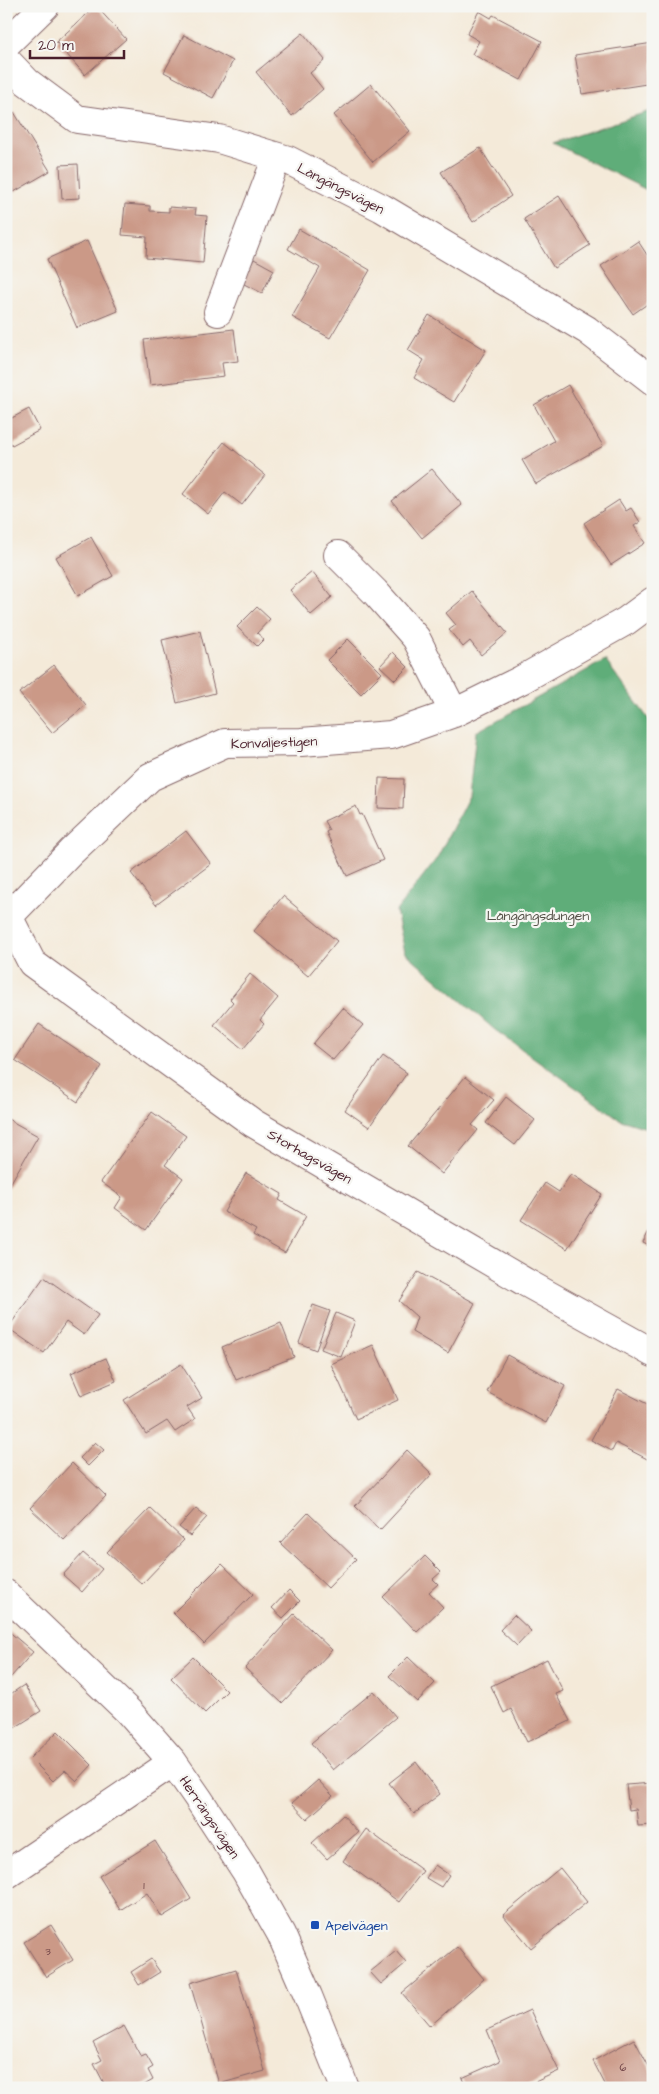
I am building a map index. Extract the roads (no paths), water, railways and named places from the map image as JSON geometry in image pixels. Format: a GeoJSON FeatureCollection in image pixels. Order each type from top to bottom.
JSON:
{"type":"FeatureCollection","features":[{"type":"Feature","properties":{"kind":"street"},"geometry":{"type":"LineString","coordinates":[[6,44],[45,6]]}},
{"type":"Feature","properties":{"kind":"street","name":"Långängsvägen"},"geometry":{"type":"LineString","coordinates":[[6,60],[27,82],[77,119],[218,139],[288,160],[382,208],[587,330],[653,381]]}},
{"type":"Feature","properties":{"kind":"street"},"geometry":{"type":"LineString","coordinates":[[218,312],[277,157]]}},
{"type":"Feature","properties":{"kind":"street"},"geometry":{"type":"LineString","coordinates":[[338,556],[375,592],[416,638],[454,713]]}},
{"type":"Feature","properties":{"kind":"street","name":"Konvaljestigen"},"geometry":{"type":"LineString","coordinates":[[7,916],[150,777],[225,743],[301,742],[391,735],[454,713],[522,680],[626,621],[653,601]]}},
{"type":"Feature","properties":{"kind":"street","name":"Storhagsvägen"},"geometry":{"type":"LineString","coordinates":[[7,916],[32,963],[253,1123],[525,1282],[653,1353]]}},
{"type":"Feature","properties":{"kind":"street","name":"Herrängsvägen"},"geometry":{"type":"LineString","coordinates":[[6,1594],[128,1712],[173,1762],[245,1870],[281,1934],[345,2088]]}},
{"type":"Feature","properties":{"kind":"street"},"geometry":{"type":"LineString","coordinates":[[6,1875],[173,1762]]}},
{"type":"Feature","properties":{"kind":"place","name":"Apelvägen"},"geometry":{"type":"Point","coordinates":[315,1925]}},
{"type":"Feature","properties":{"kind":"park label","name":"Långängsdungen"},"geometry":{"type":"Point","coordinates":[538,915]}}]}
